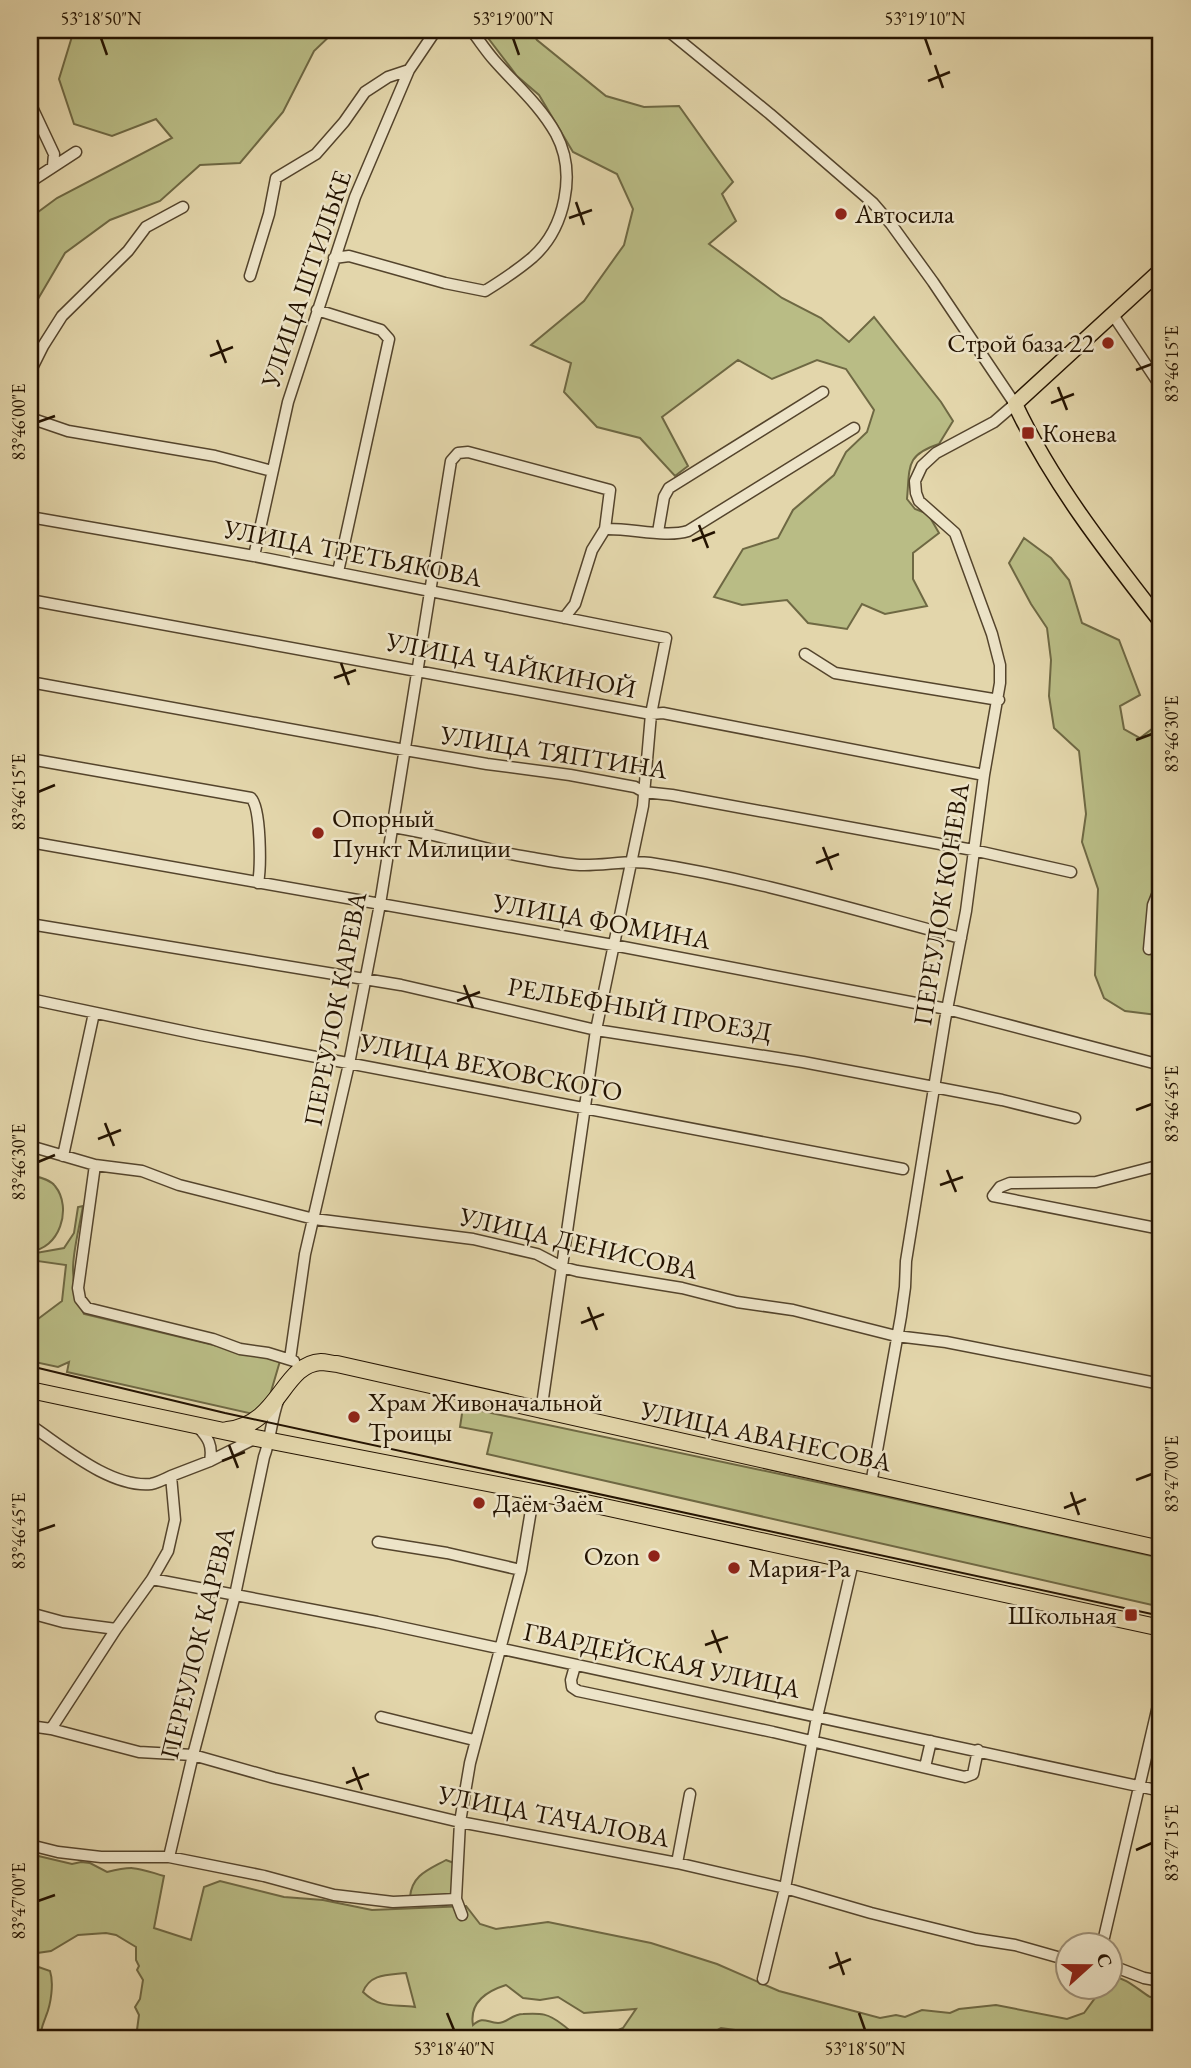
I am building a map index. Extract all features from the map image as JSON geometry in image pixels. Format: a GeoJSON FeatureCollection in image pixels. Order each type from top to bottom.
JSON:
{"type":"FeatureCollection","features":[{"type":"Feature","properties":{"kind":"highway","name":"УЛИЦА АВАНЕСОВА"},"geometry":{"type":"LineString","coordinates":[[306,1367],[319,1362],[337,1364],[541,1412],[1161,1549]]}},
{"type":"Feature","properties":{"kind":"highway"},"geometry":{"type":"LineString","coordinates":[[221,1430],[236,1429],[257,1420],[306,1367]]}},
{"type":"Feature","properties":{"kind":"highway"},"geometry":{"type":"LineString","coordinates":[[30,1390],[197,1426],[534,1492],[1161,1628]]}},
{"type":"Feature","properties":{"kind":"main road"},"geometry":{"type":"LineString","coordinates":[[1161,270],[1015,404],[1028,432],[1066,494],[1161,622]]}},
{"type":"Feature","properties":{"kind":"street","name":"УЛИЦА ШТИЛЬКЕ"},"geometry":{"type":"LineString","coordinates":[[254,556],[288,402],[355,197],[409,70],[436,30]]}},
{"type":"Feature","properties":{"kind":"street"},"geometry":{"type":"LineString","coordinates":[[334,258],[349,256],[445,283],[485,291],[534,256],[555,225],[562,210],[566,190],[565,166],[556,134],[532,100],[471,30]]}},
{"type":"Feature","properties":{"kind":"street"},"geometry":{"type":"LineString","coordinates":[[667,30],[873,203],[933,282],[1015,404]]}},
{"type":"Feature","properties":{"kind":"street"},"geometry":{"type":"LineString","coordinates":[[250,276],[269,214],[276,178],[316,154],[344,122],[365,92],[388,77],[409,70]]}},
{"type":"Feature","properties":{"kind":"street"},"geometry":{"type":"LineString","coordinates":[[30,103],[54,154],[53,166]]}},
{"type":"Feature","properties":{"kind":"street"},"geometry":{"type":"LineString","coordinates":[[30,182],[76,152]]}},
{"type":"Feature","properties":{"kind":"street"},"geometry":{"type":"LineString","coordinates":[[30,373],[62,316],[128,251],[146,227],[183,207]]}},
{"type":"Feature","properties":{"kind":"street"},"geometry":{"type":"LineString","coordinates":[[317,310],[381,330],[389,339],[338,572]]}},
{"type":"Feature","properties":{"kind":"street"},"geometry":{"type":"LineString","coordinates":[[1113,315],[1161,387]]}},
{"type":"Feature","properties":{"kind":"street"},"geometry":{"type":"LineString","coordinates":[[658,532],[664,497],[669,488],[822,392]]}},
{"type":"Feature","properties":{"kind":"street","name":"ПЕРЕУЛОК КОНЕВА"},"geometry":{"type":"LineString","coordinates":[[871,1484],[905,1287],[906,1261],[947,1009],[961,938],[984,775],[999,700],[1000,665],[997,650],[971,572],[955,533],[919,500],[915,481],[922,466],[936,453],[994,422],[1015,404]]}},
{"type":"Feature","properties":{"kind":"street"},"geometry":{"type":"LineString","coordinates":[[30,418],[68,431],[215,456],[272,471]]}},
{"type":"Feature","properties":{"kind":"street"},"geometry":{"type":"LineString","coordinates":[[564,618],[575,604],[592,550],[605,529],[626,528],[681,533],[688,531],[854,428]]}},
{"type":"Feature","properties":{"kind":"street","name":"ПЕРЕУЛОК КАРЕВА"},"geometry":{"type":"LineString","coordinates":[[290,1359],[305,1254],[367,979],[451,461],[458,453],[468,452],[610,490],[605,529]]}},
{"type":"Feature","properties":{"kind":"street","name":"УЛИЦА ТРЕТЬЯКОВА"},"geometry":{"type":"LineString","coordinates":[[30,517],[254,556],[666,638],[651,714]]}},
{"type":"Feature","properties":{"kind":"street","name":"УЛИЦА ЧАЙКИНОЙ"},"geometry":{"type":"LineString","coordinates":[[30,600],[651,714],[663,713],[984,775]]}},
{"type":"Feature","properties":{"kind":"street"},"geometry":{"type":"LineString","coordinates":[[805,654],[835,673],[999,700]]}},
{"type":"Feature","properties":{"kind":"street","name":"УЛИЦА ТЯПТИНА"},"geometry":{"type":"LineString","coordinates":[[30,682],[405,750],[570,775],[635,787],[644,792],[973,850],[1071,872]]}},
{"type":"Feature","properties":{"kind":"street"},"geometry":{"type":"LineString","coordinates":[[541,1412],[586,1108],[585,1097],[644,792],[651,714]]}},
{"type":"Feature","properties":{"kind":"street"},"geometry":{"type":"LineString","coordinates":[[30,759],[251,798],[256,803],[260,841],[258,883]]}},
{"type":"Feature","properties":{"kind":"street"},"geometry":{"type":"LineString","coordinates":[[392,827],[562,863],[646,863],[703,873],[829,902],[961,938]]}},
{"type":"Feature","properties":{"kind":"street","name":"УЛИЦА ФОМИНА"},"geometry":{"type":"LineString","coordinates":[[30,842],[613,945],[947,1009],[1161,1065]]}},
{"type":"Feature","properties":{"kind":"street"},"geometry":{"type":"LineString","coordinates":[[1149,949],[1153,905],[1161,885]]}},
{"type":"Feature","properties":{"kind":"street","name":"РЕЛЬЕФНЫЙ ПРОЕЗД"},"geometry":{"type":"LineString","coordinates":[[30,924],[443,993],[596,1030],[803,1062],[935,1086],[1074,1118]]}},
{"type":"Feature","properties":{"kind":"street","name":"УЛИЦА ВЕХОВСКОГО"},"geometry":{"type":"LineString","coordinates":[[30,999],[349,1064],[903,1169]]}},
{"type":"Feature","properties":{"kind":"street"},"geometry":{"type":"LineString","coordinates":[[63,1156],[94,1013]]}},
{"type":"Feature","properties":{"kind":"street","name":"УЛИЦА ДЕНИСОВА"},"geometry":{"type":"LineString","coordinates":[[30,1146],[94,1165],[142,1171],[179,1185],[314,1219],[473,1239],[537,1254],[562,1267],[682,1288],[737,1302],[793,1310],[896,1336],[946,1342],[1161,1384]]}},
{"type":"Feature","properties":{"kind":"street"},"geometry":{"type":"LineString","coordinates":[[94,1165],[78,1288],[80,1299],[87,1308],[213,1339],[240,1349],[290,1359],[306,1367]]}},
{"type":"Feature","properties":{"kind":"street"},"geometry":{"type":"LineString","coordinates":[[1161,1165],[1096,1182],[1010,1183],[1000,1187],[993,1196],[1161,1229]]}},
{"type":"Feature","properties":{"kind":"street","name":"ПЕРЕУЛОК КАРЕВА"},"geometry":{"type":"LineString","coordinates":[[169,1857],[235,1595],[264,1457],[263,1439],[282,1392]]}},
{"type":"Feature","properties":{"kind":"street"},"geometry":{"type":"LineString","coordinates":[[30,1425],[114,1477],[152,1484],[263,1439]]}},
{"type":"Feature","properties":{"kind":"street"},"geometry":{"type":"LineString","coordinates":[[197,1426],[209,1440],[212,1450],[210,1461]]}},
{"type":"Feature","properties":{"kind":"street"},"geometry":{"type":"LineString","coordinates":[[51,1729],[152,1579],[167,1551],[174,1520],[171,1476]]}},
{"type":"Feature","properties":{"kind":"street"},"geometry":{"type":"LineString","coordinates":[[461,1915],[456,1899],[460,1822],[474,1740],[502,1648],[521,1570],[534,1492]]}},
{"type":"Feature","properties":{"kind":"street"},"geometry":{"type":"LineString","coordinates":[[378,1542],[447,1553],[521,1570]]}},
{"type":"Feature","properties":{"kind":"street"},"geometry":{"type":"LineString","coordinates":[[763,1979],[785,1888],[817,1717],[853,1562]]}},
{"type":"Feature","properties":{"kind":"street","name":"ГВАРДЕЙСКАЯ УЛИЦА"},"geometry":{"type":"LineString","coordinates":[[152,1579],[502,1648],[575,1666],[1161,1791]]}},
{"type":"Feature","properties":{"kind":"street"},"geometry":{"type":"LineString","coordinates":[[30,1613],[63,1622],[116,1629]]}},
{"type":"Feature","properties":{"kind":"street"},"geometry":{"type":"LineString","coordinates":[[575,1666],[571,1680],[572,1687],[578,1691],[925,1768],[970,1776],[973,1774],[978,1750]]}},
{"type":"Feature","properties":{"kind":"street"},"geometry":{"type":"LineString","coordinates":[[1105,1932],[1161,1693]]}},
{"type":"Feature","properties":{"kind":"street"},"geometry":{"type":"LineString","coordinates":[[381,1717],[474,1740]]}},
{"type":"Feature","properties":{"kind":"street","name":"УЛИЦА ТАЧАЛОВА"},"geometry":{"type":"LineString","coordinates":[[30,1726],[139,1752],[193,1755],[274,1778],[460,1822],[677,1863],[785,1888],[976,1939],[1015,1945],[1054,1956]]}},
{"type":"Feature","properties":{"kind":"street"},"geometry":{"type":"LineString","coordinates":[[925,1768],[931,1741]]}},
{"type":"Feature","properties":{"kind":"street"},"geometry":{"type":"LineString","coordinates":[[677,1863],[690,1794]]}},
{"type":"Feature","properties":{"kind":"street"},"geometry":{"type":"LineString","coordinates":[[30,1845],[58,1852],[101,1857],[169,1857],[334,1895],[394,1902],[456,1899]]}},
{"type":"Feature","properties":{"kind":"street"},"geometry":{"type":"LineString","coordinates":[[1124,1970],[1161,1981]]}},
{"type":"Feature","properties":{"kind":"green space"},"geometry":{"type":"Polygon","coordinates":[[[74,30],[336,30],[314,51],[283,112],[240,163],[200,165],[160,201],[110,220],[65,253],[38,299],[33,350],[30,355],[30,218],[57,198],[172,138],[156,119],[112,136],[74,124],[59,79],[74,30]]]}},
{"type":"Feature","properties":{"kind":"green space"},"geometry":{"type":"Polygon","coordinates":[[[482,30],[531,30],[537,40],[606,96],[644,107],[679,106],[733,182],[722,194],[736,221],[709,244],[782,298],[821,318],[849,342],[874,317],[941,402],[953,421],[939,444],[920,453],[911,464],[907,499],[915,509],[928,514],[939,533],[913,553],[913,579],[927,606],[885,614],[862,604],[847,629],[808,623],[787,600],[742,605],[714,597],[743,549],[778,538],[793,510],[834,475],[846,452],[867,432],[874,410],[846,369],[817,360],[772,379],[738,360],[662,417],[688,466],[675,476],[640,438],[597,427],[564,392],[571,363],[531,345],[584,301],[624,245],[633,209],[617,174],[573,152],[539,95],[517,76],[482,30]]]}},
{"type":"Feature","properties":{"kind":"green space"},"geometry":{"type":"Polygon","coordinates":[[[1024,538],[1051,558],[1069,580],[1082,623],[1119,640],[1140,695],[1120,706],[1124,729],[1140,738],[1161,722],[1161,855],[1154,879],[1145,949],[1161,962],[1161,1012],[1157,1015],[1125,1011],[1104,998],[1095,975],[1098,889],[1082,842],[1086,814],[1079,751],[1054,728],[1049,696],[1051,660],[1047,628],[1009,563],[1024,538]]]}},
{"type":"Feature","properties":{"kind":"green space"},"geometry":{"type":"Polygon","coordinates":[[[30,1175],[53,1184],[60,1195],[63,1216],[49,1244],[30,1251],[30,1175]]]}},
{"type":"Feature","properties":{"kind":"green space"},"geometry":{"type":"Polygon","coordinates":[[[83,1206],[73,1274],[74,1286],[84,1314],[280,1361],[270,1395],[253,1414],[67,1372],[69,1362],[58,1367],[30,1361],[30,1325],[62,1301],[66,1265],[30,1260],[30,1254],[64,1248],[74,1233],[78,1207],[83,1206]]]}},
{"type":"Feature","properties":{"kind":"green space"},"geometry":{"type":"Polygon","coordinates":[[[463,1407],[1161,1558],[1161,1607],[487,1454],[492,1433],[460,1427],[463,1407]]]}},
{"type":"Feature","properties":{"kind":"green space"},"geometry":{"type":"Polygon","coordinates":[[[30,1854],[72,1864],[90,1863],[107,1872],[136,1868],[164,1876],[154,1928],[191,1940],[204,1887],[220,1881],[284,1897],[323,1900],[372,1910],[466,1906],[480,1924],[496,1929],[548,1922],[651,1943],[717,1964],[779,1991],[880,2018],[896,2015],[905,2017],[922,2010],[950,2013],[959,2009],[996,2005],[1067,2019],[1084,2013],[1092,2002],[1124,2002],[1124,1980],[1150,1997],[1161,1995],[1161,2038],[747,2038],[735,2030],[721,2028],[703,2038],[600,2038],[623,2028],[636,2009],[584,2013],[558,1997],[540,2000],[523,1998],[506,1985],[481,1999],[474,2010],[473,2025],[482,2020],[498,2023],[519,2014],[540,2014],[553,2018],[580,2038],[140,2038],[137,2030],[139,2015],[135,2007],[140,1999],[143,1980],[137,1970],[139,1966],[136,1947],[116,1935],[106,1933],[78,1935],[51,1951],[30,1954],[30,1854]],[[406,1973],[375,1978],[363,1992],[375,2001],[415,2007],[406,1973]]]}},
{"type":"Feature","properties":{"kind":"green space"},"geometry":{"type":"Polygon","coordinates":[[[446,1860],[454,1863],[453,1891],[450,1895],[410,1897],[418,1878],[446,1860]]]}},
{"type":"Feature","properties":{"kind":"green space"},"geometry":{"type":"Polygon","coordinates":[[[30,1964],[50,1971],[51,1976],[51,2000],[42,2027],[42,2038],[30,2038],[30,1964]]]}},
{"type":"Feature","properties":{"kind":"tram line"},"geometry":{"type":"LineString","coordinates":[[30,1366],[225,1413],[1161,1616]]}},
{"type":"Feature","properties":{"kind":"place","name":"Автосила"},"geometry":{"type":"Point","coordinates":[841,214]}},
{"type":"Feature","properties":{"kind":"place","name":"Строй база 22"},"geometry":{"type":"Point","coordinates":[1108,343]}},
{"type":"Feature","properties":{"kind":"place","name":"Конева"},"geometry":{"type":"Point","coordinates":[1028,433]}},
{"type":"Feature","properties":{"kind":"place","name":"Опорный Пункт Милиции"},"geometry":{"type":"Point","coordinates":[318,833]}},
{"type":"Feature","properties":{"kind":"place","name":"Храм Живоначальной Троицы"},"geometry":{"type":"Point","coordinates":[354,1417]}},
{"type":"Feature","properties":{"kind":"place","name":"Даём Заём"},"geometry":{"type":"Point","coordinates":[479,1503]}},
{"type":"Feature","properties":{"kind":"place","name":"Ozon"},"geometry":{"type":"Point","coordinates":[654,1556]}},
{"type":"Feature","properties":{"kind":"place","name":"Мария-Ра"},"geometry":{"type":"Point","coordinates":[734,1568]}},
{"type":"Feature","properties":{"kind":"place","name":"Школьная"},"geometry":{"type":"Point","coordinates":[1131,1615]}}]}
